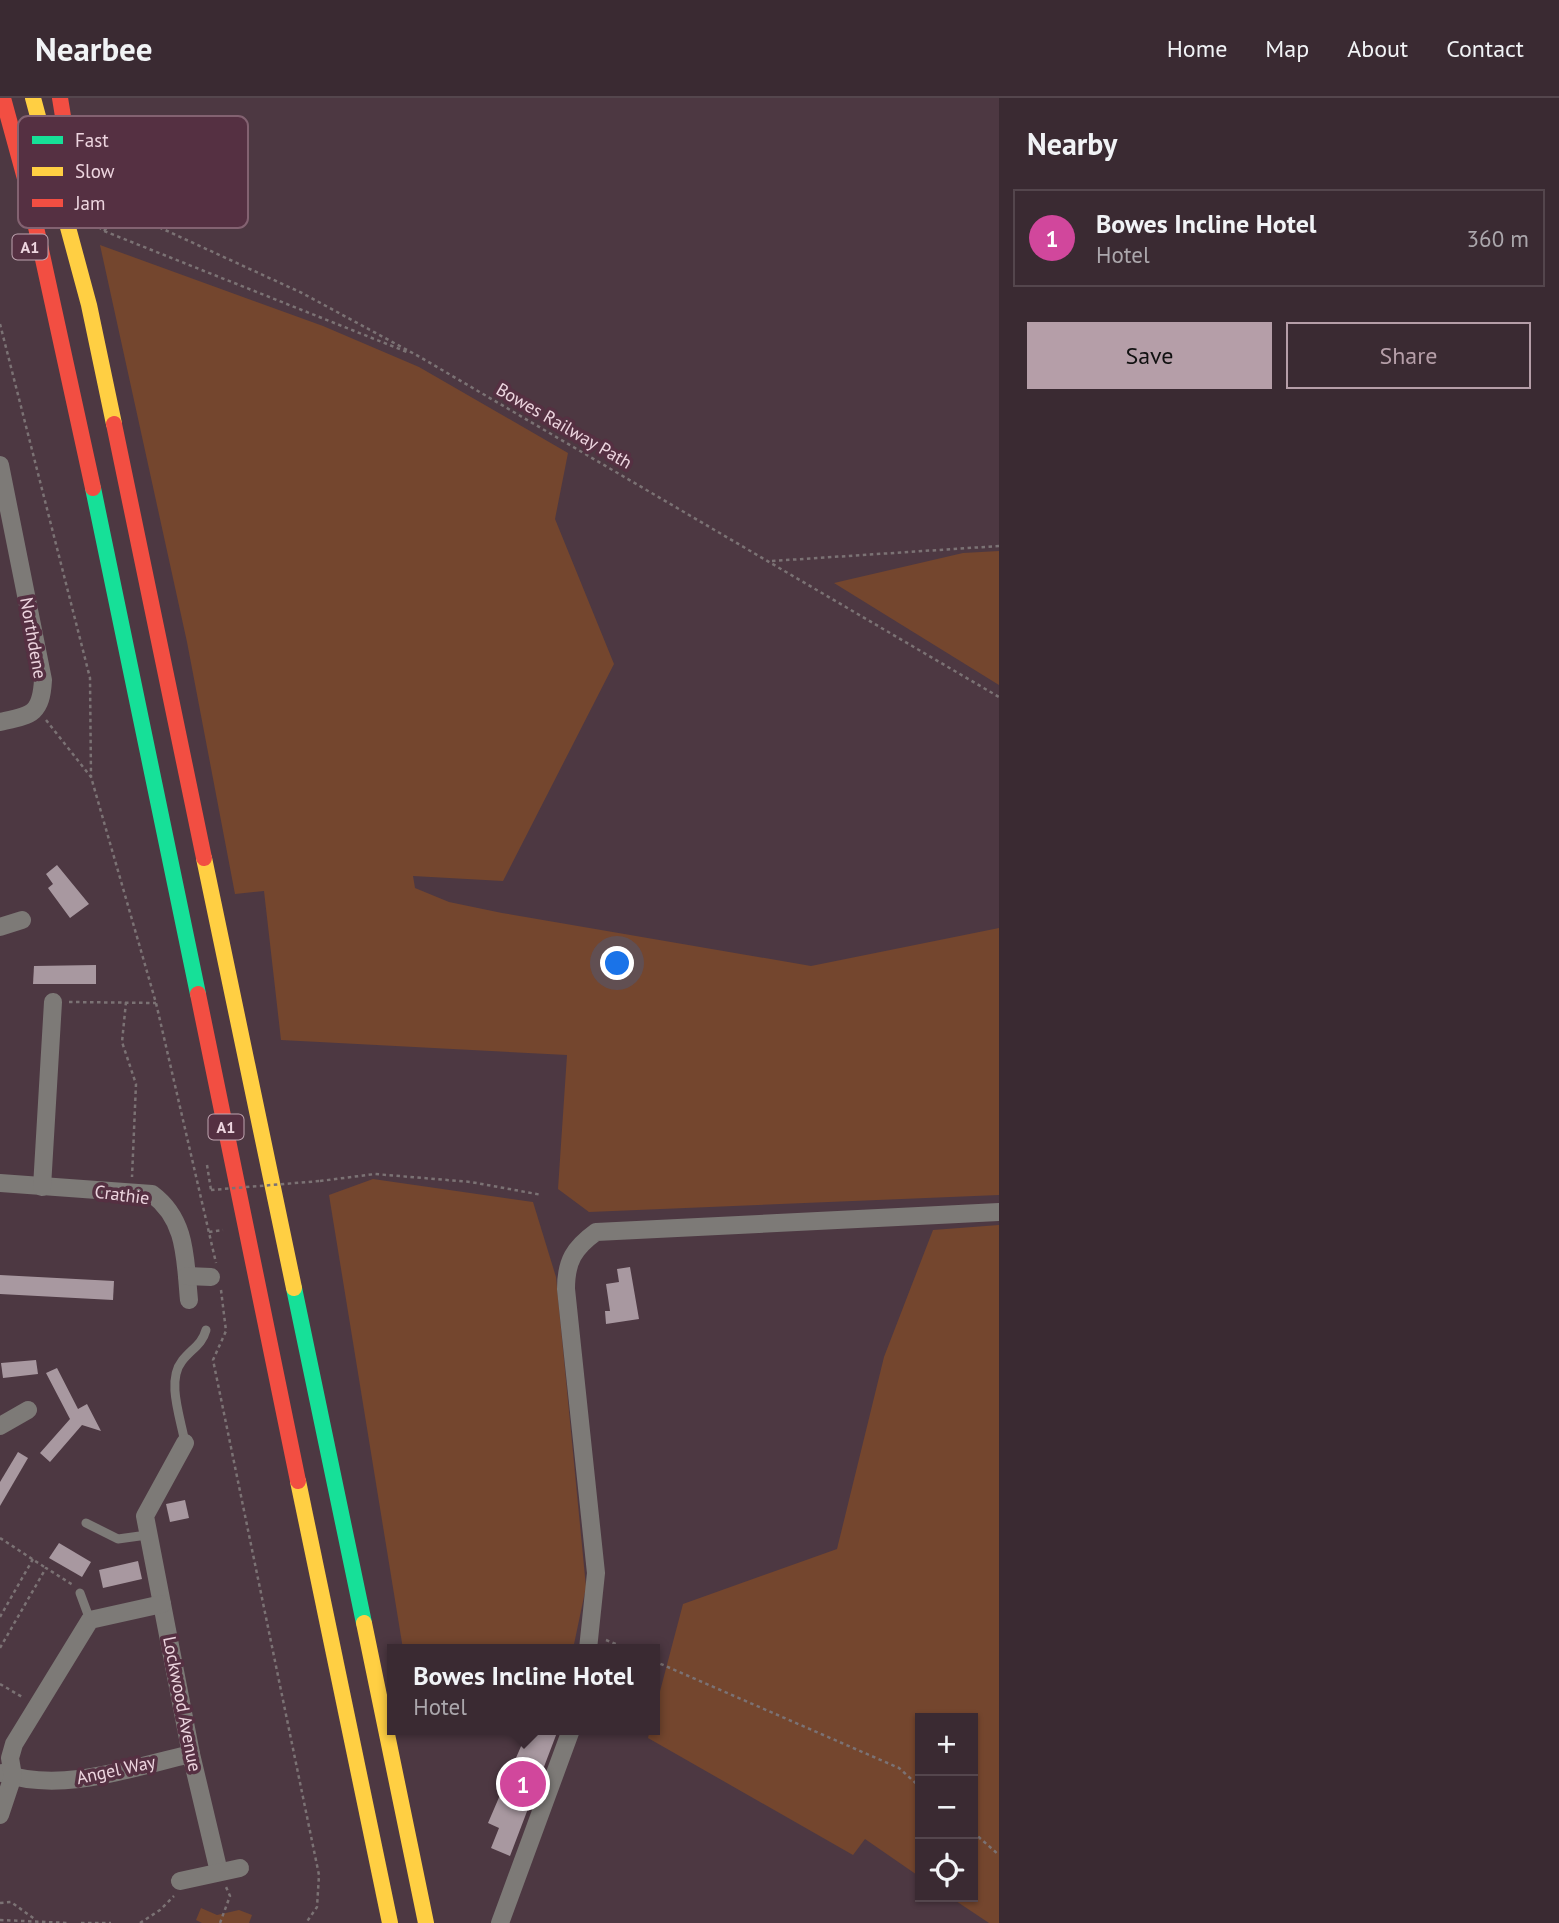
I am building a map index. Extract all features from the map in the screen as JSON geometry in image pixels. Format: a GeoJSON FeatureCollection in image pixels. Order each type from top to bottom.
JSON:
{"type":"FeatureCollection","features":[{"type":"Feature","properties":{"kind":"highway","name":"A1"},"geometry":{"type":"LineString","coordinates":[[3,98],[18,153]]}},
{"type":"Feature","properties":{"kind":"highway","name":"A1"},"geometry":{"type":"LineString","coordinates":[[33,98],[38,116]]}},
{"type":"Feature","properties":{"kind":"highway","name":"A1"},"geometry":{"type":"LineString","coordinates":[[60,98],[63,116]]}},
{"type":"Feature","properties":{"kind":"highway","name":"A1"},"geometry":{"type":"LineString","coordinates":[[14,202],[18,213]]}},
{"type":"Feature","properties":{"kind":"highway","name":"A1"},"geometry":{"type":"LineString","coordinates":[[23,228],[60,331]]}},
{"type":"Feature","properties":{"kind":"highway","name":"A1"},"geometry":{"type":"LineString","coordinates":[[37,228],[390,1923]]}},
{"type":"Feature","properties":{"kind":"highway","name":"A1"},"geometry":{"type":"LineString","coordinates":[[68,228],[89,305],[387,1734]]}},
{"type":"Feature","properties":{"kind":"highway","name":"A1"},"geometry":{"type":"LineString","coordinates":[[78,228],[89,305]]}},
{"type":"Feature","properties":{"kind":"highway","name":"A1"},"geometry":{"type":"LineString","coordinates":[[387,1735],[409,1839],[438,1923]]}},
{"type":"Feature","properties":{"kind":"highway"},"geometry":{"type":"LineString","coordinates":[[409,1839],[426,1923]]}},
{"type":"Feature","properties":{"kind":"street","name":"Northdene"},"geometry":{"type":"LineString","coordinates":[[0,465],[6,528],[43,680],[42,699],[37,709]]}},
{"type":"Feature","properties":{"kind":"street"},"geometry":{"type":"LineString","coordinates":[[0,722],[26,716],[37,709]]}},
{"type":"Feature","properties":{"kind":"street"},"geometry":{"type":"LineString","coordinates":[[0,927],[22,920]]}},
{"type":"Feature","properties":{"kind":"street"},"geometry":{"type":"LineString","coordinates":[[42,1187],[53,1002]]}},
{"type":"Feature","properties":{"kind":"street","name":"Crathie"},"geometry":{"type":"LineString","coordinates":[[0,1183],[152,1194],[167,1206],[179,1224],[189,1300]]}},
{"type":"Feature","properties":{"kind":"street"},"geometry":{"type":"LineString","coordinates":[[589,1641],[596,1573],[566,1289],[566,1270],[575,1247],[596,1232],[999,1212]]}},
{"type":"Feature","properties":{"kind":"street"},"geometry":{"type":"LineString","coordinates":[[187,1276],[215,1274]]}},
{"type":"Feature","properties":{"kind":"street"},"geometry":{"type":"LineString","coordinates":[[0,1426],[28,1410]]}},
{"type":"Feature","properties":{"kind":"street","name":"Lockwood Avenue"},"geometry":{"type":"LineString","coordinates":[[185,1443],[145,1516],[191,1754],[219,1872]]}},
{"type":"Feature","properties":{"kind":"street"},"geometry":{"type":"LineString","coordinates":[[0,1815],[14,1744],[76,1638],[90,1620],[162,1604]]}},
{"type":"Feature","properties":{"kind":"street"},"geometry":{"type":"LineString","coordinates":[[500,1923],[569,1735]]}},
{"type":"Feature","properties":{"kind":"street","name":"Angel Way"},"geometry":{"type":"LineString","coordinates":[[7,1774],[68,1780],[191,1754]]}},
{"type":"Feature","properties":{"kind":"street"},"geometry":{"type":"LineString","coordinates":[[180,1881],[240,1868]]}},
{"type":"Feature","properties":{"kind":"lane"},"geometry":{"type":"LineString","coordinates":[[185,1443],[173,1377],[182,1361],[204,1338],[206,1330]]}},
{"type":"Feature","properties":{"kind":"lane"},"geometry":{"type":"LineString","coordinates":[[86,1523],[118,1539],[147,1535]]}},
{"type":"Feature","properties":{"kind":"lane"},"geometry":{"type":"LineString","coordinates":[[79,1593],[90,1620]]}},
{"type":"Feature","properties":{"kind":"path"},"geometry":{"type":"LineString","coordinates":[[107,228],[104,231],[420,357]]}},
{"type":"Feature","properties":{"kind":"path","name":"Bowes Railway Path"},"geometry":{"type":"LineString","coordinates":[[161,228],[302,293],[420,357],[999,697]]}},
{"type":"Feature","properties":{"kind":"path"},"geometry":{"type":"LineString","coordinates":[[0,324],[90,678],[91,777],[156,1003],[209,1232],[226,1331],[213,1360],[319,1875],[317,1907],[306,1923]]}},
{"type":"Feature","properties":{"kind":"path"},"geometry":{"type":"LineString","coordinates":[[769,561],[999,546]]}},
{"type":"Feature","properties":{"kind":"path"},"geometry":{"type":"LineString","coordinates":[[37,709],[91,777]]}},
{"type":"Feature","properties":{"kind":"path"},"geometry":{"type":"LineString","coordinates":[[53,1002],[156,1003]]}},
{"type":"Feature","properties":{"kind":"path"},"geometry":{"type":"LineString","coordinates":[[126,1002],[122,1042],[136,1084],[132,1194]]}},
{"type":"Feature","properties":{"kind":"path"},"geometry":{"type":"LineString","coordinates":[[211,1190],[374,1174],[471,1182],[542,1195]]}},
{"type":"Feature","properties":{"kind":"path"},"geometry":{"type":"LineString","coordinates":[[209,1232],[224,1230]]}},
{"type":"Feature","properties":{"kind":"path"},"geometry":{"type":"LineString","coordinates":[[0,1538],[71,1582],[79,1593]]}},
{"type":"Feature","properties":{"kind":"path"},"geometry":{"type":"LineString","coordinates":[[0,1617],[33,1559]]}},
{"type":"Feature","properties":{"kind":"path"},"geometry":{"type":"LineString","coordinates":[[0,1648],[46,1568]]}},
{"type":"Feature","properties":{"kind":"path"},"geometry":{"type":"LineString","coordinates":[[660,1664],[899,1768],[915,1782]]}},
{"type":"Feature","properties":{"kind":"path"},"geometry":{"type":"LineString","coordinates":[[0,1684],[34,1712]]}},
{"type":"Feature","properties":{"kind":"path"},"geometry":{"type":"LineString","coordinates":[[978,1836],[999,1855]]}},
{"type":"Feature","properties":{"kind":"path"},"geometry":{"type":"LineString","coordinates":[[219,1872],[230,1896],[220,1923]]}},
{"type":"Feature","properties":{"kind":"path"},"geometry":{"type":"LineString","coordinates":[[140,1923],[160,1910],[178,1892],[180,1881]]}},
{"type":"Feature","properties":{"kind":"path"},"geometry":{"type":"LineString","coordinates":[[0,1903],[11,1902],[36,1920]]}},
{"type":"Feature","properties":{"kind":"path"},"geometry":{"type":"LineString","coordinates":[[0,1920],[68,1923]]}},
{"type":"Feature","properties":{"kind":"path"},"geometry":{"type":"LineString","coordinates":[[80,1923],[111,1923]]}},
{"type":"Feature","properties":{"kind":"shaded area"},"geometry":{"type":"Polygon","coordinates":[[[100,245],[323,326],[419,367],[568,453],[555,519],[614,664],[503,881],[413,876],[415,888],[449,902],[502,913],[811,966],[999,928],[999,1195],[589,1212],[558,1189],[567,1055],[281,1040],[264,891],[235,894],[187,642],[100,245]]]}},
{"type":"Feature","properties":{"kind":"shaded area"},"geometry":{"type":"Polygon","coordinates":[[[999,551],[999,685],[834,583],[963,553],[999,551]]]}},
{"type":"Feature","properties":{"kind":"shaded area"},"geometry":{"type":"Polygon","coordinates":[[[373,1179],[533,1202],[556,1277],[586,1587],[574,1644],[402,1644],[329,1195],[373,1179]]]}},
{"type":"Feature","properties":{"kind":"shaded area"},"geometry":{"type":"Polygon","coordinates":[[[999,1225],[999,1923],[989,1923],[958,1902],[978,1902],[978,1713],[915,1713],[915,1874],[865,1839],[853,1855],[648,1738],[649,1735],[660,1735],[660,1691],[683,1604],[837,1549],[884,1357],[933,1230],[999,1225]]]}},
{"type":"Feature","properties":{"kind":"shaded area"},"geometry":{"type":"Polygon","coordinates":[[[201,1908],[217,1915],[239,1910],[252,1915],[249,1923],[202,1923],[196,1920],[201,1908]]]}},
{"type":"Feature","properties":{"kind":"building"},"geometry":{"type":"Polygon","coordinates":[[[57,865],[89,904],[70,918],[48,888],[53,884],[46,874],[57,865]]]}},
{"type":"Feature","properties":{"kind":"building"},"geometry":{"type":"Polygon","coordinates":[[[96,965],[96,984],[33,984],[34,966],[96,965]]]}},
{"type":"Feature","properties":{"kind":"building"},"geometry":{"type":"Polygon","coordinates":[[[630,1267],[639,1319],[606,1324],[605,1311],[610,1311],[606,1284],[619,1282],[617,1269],[630,1267]]]}},
{"type":"Feature","properties":{"kind":"building"},"geometry":{"type":"Polygon","coordinates":[[[0,1275],[114,1281],[113,1300],[0,1294],[0,1275]]]}},
{"type":"Feature","properties":{"kind":"building"},"geometry":{"type":"Polygon","coordinates":[[[36,1360],[38,1374],[3,1378],[1,1363],[36,1360]]]}},
{"type":"Feature","properties":{"kind":"building"},"geometry":{"type":"Polygon","coordinates":[[[57,1368],[78,1409],[87,1404],[101,1431],[82,1425],[50,1462],[40,1453],[70,1419],[46,1373],[57,1368]]]}},
{"type":"Feature","properties":{"kind":"building"},"geometry":{"type":"Polygon","coordinates":[[[18,1452],[28,1458],[0,1506],[0,1482],[18,1452]]]}},
{"type":"Feature","properties":{"kind":"building"},"geometry":{"type":"Polygon","coordinates":[[[185,1500],[189,1518],[170,1522],[166,1504],[185,1500]]]}},
{"type":"Feature","properties":{"kind":"building"},"geometry":{"type":"Polygon","coordinates":[[[59,1543],[91,1562],[82,1577],[49,1558],[59,1543]]]}},
{"type":"Feature","properties":{"kind":"building"},"geometry":{"type":"Polygon","coordinates":[[[138,1561],[142,1579],[103,1588],[99,1570],[138,1561]]]}},
{"type":"Feature","properties":{"kind":"building"},"geometry":{"type":"Polygon","coordinates":[[[526,1735],[556,1735],[510,1856],[491,1848],[499,1828],[488,1823],[526,1735]]]}},
{"type":"Feature","properties":{"kind":"traffic: fast"},"geometry":{"type":"LineString","coordinates":[[93,488],[198,994]]}},
{"type":"Feature","properties":{"kind":"traffic: fast"},"geometry":{"type":"LineString","coordinates":[[294,1288],[364,1623]]}},
{"type":"Feature","properties":{"kind":"traffic: slow"},"geometry":{"type":"LineString","coordinates":[[33,98],[38,116]]}},
{"type":"Feature","properties":{"kind":"traffic: slow"},"geometry":{"type":"LineString","coordinates":[[68,228],[89,305],[114,424]]}},
{"type":"Feature","properties":{"kind":"traffic: slow"},"geometry":{"type":"LineString","coordinates":[[204,858],[294,1288]]}},
{"type":"Feature","properties":{"kind":"traffic: slow"},"geometry":{"type":"LineString","coordinates":[[298,1481],[390,1923]]}},
{"type":"Feature","properties":{"kind":"traffic: slow"},"geometry":{"type":"LineString","coordinates":[[364,1623],[387,1734]]}},
{"type":"Feature","properties":{"kind":"traffic: slow"},"geometry":{"type":"LineString","coordinates":[[387,1735],[426,1923]]}},
{"type":"Feature","properties":{"kind":"traffic: jam"},"geometry":{"type":"LineString","coordinates":[[3,98],[18,153]]}},
{"type":"Feature","properties":{"kind":"traffic: jam"},"geometry":{"type":"LineString","coordinates":[[60,98],[63,116]]}},
{"type":"Feature","properties":{"kind":"traffic: jam"},"geometry":{"type":"LineString","coordinates":[[36,228],[93,488]]}},
{"type":"Feature","properties":{"kind":"traffic: jam"},"geometry":{"type":"LineString","coordinates":[[114,424],[204,858]]}},
{"type":"Feature","properties":{"kind":"traffic: jam"},"geometry":{"type":"LineString","coordinates":[[198,994],[298,1481]]}},
{"type":"Feature","properties":{"kind":"place","name":"Bowes Incline Hotel"},"geometry":{"type":"Point","coordinates":[523,1784]}}]}
